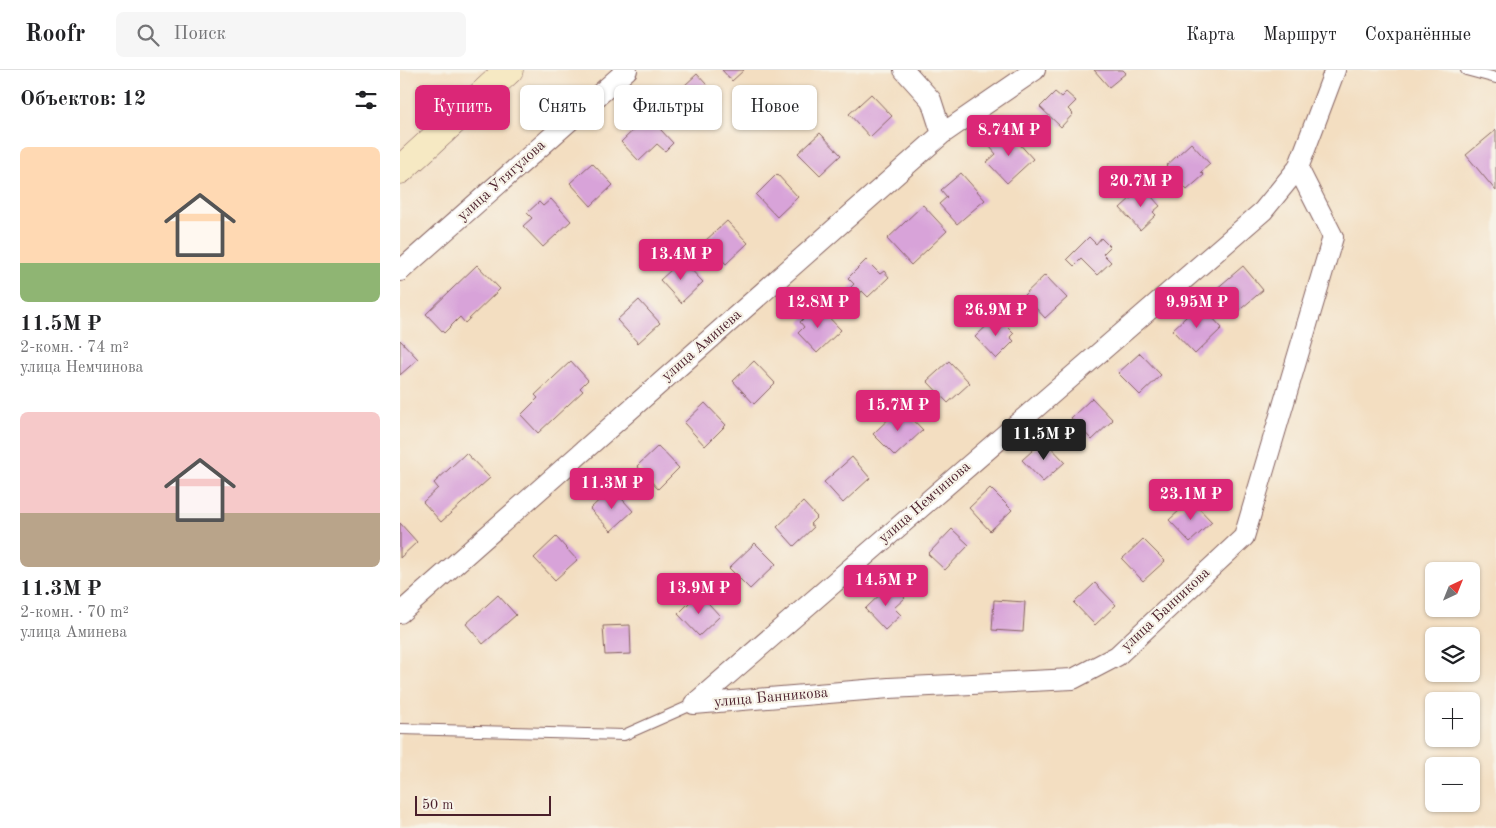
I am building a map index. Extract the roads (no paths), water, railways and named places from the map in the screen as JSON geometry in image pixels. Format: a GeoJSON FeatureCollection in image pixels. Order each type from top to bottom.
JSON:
{"type":"FeatureCollection","features":[{"type":"Feature","properties":{"kind":"main road"},"geometry":{"type":"LineString","coordinates":[[400,170],[509,70]]}},
{"type":"Feature","properties":{"kind":"street","name":"улица Утягулова"},"geometry":{"type":"LineString","coordinates":[[400,271],[627,70]]}},
{"type":"Feature","properties":{"kind":"street"},"geometry":{"type":"LineString","coordinates":[[904,70],[932,100],[942,134]]}},
{"type":"Feature","properties":{"kind":"street","name":"улица Аминева"},"geometry":{"type":"LineString","coordinates":[[400,613],[942,134],[1035,70]]}},
{"type":"Feature","properties":{"kind":"street","name":"улица Немчинова"},"geometry":{"type":"LineString","coordinates":[[694,704],[1263,211],[1298,168],[1335,70]]}},
{"type":"Feature","properties":{"kind":"street","name":"улица Банникова"},"geometry":{"type":"LineString","coordinates":[[694,704],[889,688],[1073,679],[1118,656],[1244,537],[1333,237],[1298,168]]}},
{"type":"Feature","properties":{"kind":"lane"},"geometry":{"type":"LineString","coordinates":[[1466,70],[1496,78]]}},
{"type":"Feature","properties":{"kind":"lane"},"geometry":{"type":"LineString","coordinates":[[400,729],[624,735],[694,704]]}}]}
